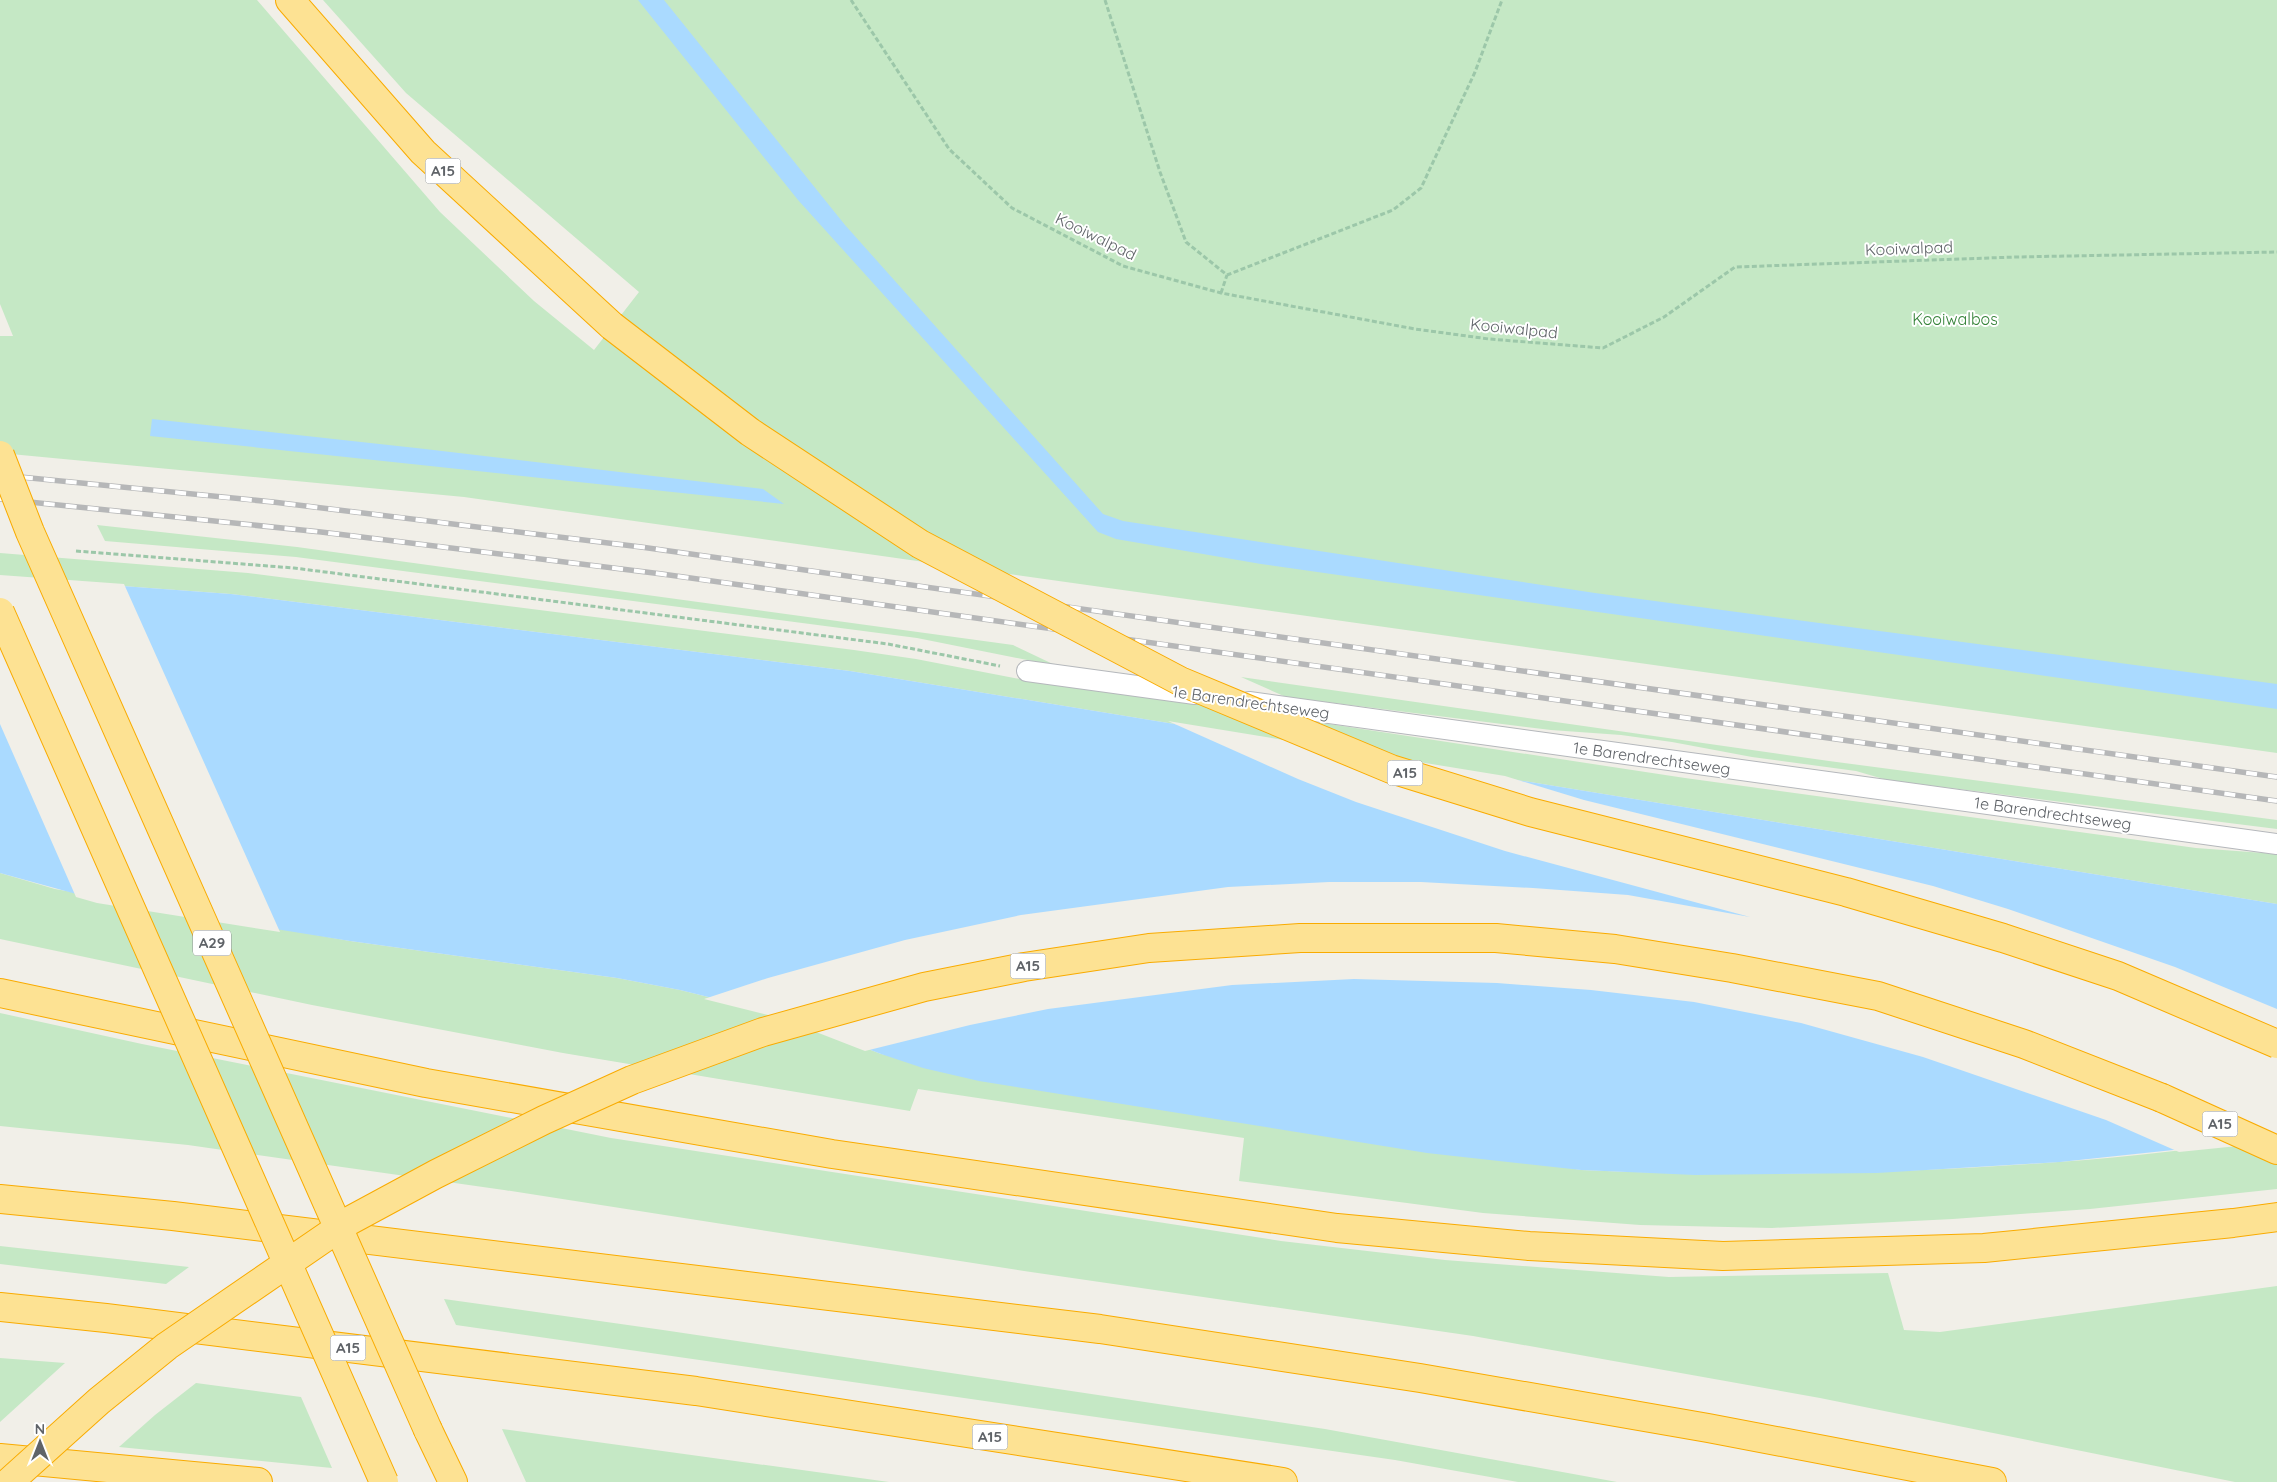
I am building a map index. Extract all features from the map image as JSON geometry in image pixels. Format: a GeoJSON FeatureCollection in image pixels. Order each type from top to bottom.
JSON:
{"type":"FeatureCollection","features":[{"type":"Feature","properties":{"kind":"highway","name":"A15"},"geometry":{"type":"LineString","coordinates":[[290,0],[423,152],[612,326],[750,432],[920,544],[1180,681],[1391,769],[1530,812],[1846,892],[2003,938],[2118,976],[2277,1044]]}},
{"type":"Feature","properties":{"kind":"highway","name":"A29"},"geometry":{"type":"LineString","coordinates":[[0,455],[30,532],[428,1430],[454,1482]]}},
{"type":"Feature","properties":{"kind":"highway"},"geometry":{"type":"LineString","coordinates":[[0,612],[384,1482]]}},
{"type":"Feature","properties":{"kind":"highway","name":"A15"},"geometry":{"type":"LineString","coordinates":[[4,1465],[99,1401],[167,1346],[349,1221],[436,1174],[544,1120],[632,1080],[763,1032],[924,987],[1024,967],[1139,950],[1300,938],[1496,938],[1615,949],[1732,968],[1878,996],[2024,1044],[2162,1098],[2277,1150]]}},
{"type":"Feature","properties":{"kind":"highway"},"geometry":{"type":"LineString","coordinates":[[0,993],[426,1083],[813,1151],[1346,1229],[1529,1246],[1723,1256],[1984,1248],[2277,1217]]}},
{"type":"Feature","properties":{"kind":"highway"},"geometry":{"type":"LineString","coordinates":[[0,1199],[173,1216],[1110,1331],[1439,1381],[1717,1430],[1992,1482]]}},
{"type":"Feature","properties":{"kind":"highway","name":"A15"},"geometry":{"type":"LineString","coordinates":[[0,1307],[106,1318],[696,1391],[1283,1482]]}},
{"type":"Feature","properties":{"kind":"highway"},"geometry":{"type":"LineString","coordinates":[[428,1430],[443,1482]]}},
{"type":"Feature","properties":{"kind":"highway","name":"A15"},"geometry":{"type":"LineString","coordinates":[[4,1465],[258,1482]]}},
{"type":"Feature","properties":{"kind":"lane","name":"1e Barendrechtseweg"},"geometry":{"type":"LineString","coordinates":[[1027,671],[2277,844]]}},
{"type":"Feature","properties":{"kind":"path","name":"Kooiwalpad"},"geometry":{"type":"LineString","coordinates":[[851,0],[949,149],[1012,208],[1123,266],[1221,293],[1415,329],[1489,339],[1603,348],[1664,317],[1735,267],[2016,257],[2277,252]]}},
{"type":"Feature","properties":{"kind":"path"},"geometry":{"type":"LineString","coordinates":[[1105,0],[1160,172],[1186,242],[1227,275]]}},
{"type":"Feature","properties":{"kind":"path"},"geometry":{"type":"LineString","coordinates":[[1227,275],[1393,210],[1421,188],[1475,72],[1502,0]]}},
{"type":"Feature","properties":{"kind":"path"},"geometry":{"type":"LineString","coordinates":[[1221,293],[1227,275]]}},
{"type":"Feature","properties":{"kind":"path"},"geometry":{"type":"LineString","coordinates":[[69,550],[294,568],[888,644],[1027,671]]}},
{"type":"Feature","properties":{"kind":"green space","name":"Kooiwalbos"},"geometry":{"type":"Polygon","coordinates":[[[0,0],[257,0],[440,212],[534,301],[594,350],[639,292],[406,93],[323,0],[2277,0],[2277,753],[464,497],[0,453],[0,336],[13,336],[0,304],[0,0]]]}},
{"type":"Feature","properties":{"kind":"green space"},"geometry":{"type":"Polygon","coordinates":[[[97,525],[297,547],[1013,645],[1057,666],[917,638],[296,557],[105,541],[97,525]]]}},
{"type":"Feature","properties":{"kind":"green space"},"geometry":{"type":"Polygon","coordinates":[[[0,553],[248,573],[854,650],[916,659],[1025,680],[1105,690],[1685,778],[2196,848],[2277,854],[2277,904],[850,671],[231,594],[0,577],[0,553]]]}},
{"type":"Feature","properties":{"kind":"green space"},"geometry":{"type":"Polygon","coordinates":[[[1241,677],[1829,761],[2277,820],[2277,829],[1887,780],[1856,771],[1752,757],[1672,742],[1621,735],[1551,730],[1286,697],[1241,677]]]}},
{"type":"Feature","properties":{"kind":"green space"},"geometry":{"type":"Polygon","coordinates":[[[0,873],[55,889],[350,941],[617,978],[680,990],[781,1015],[881,1054],[1581,1170],[1760,1174],[1879,1172],[2085,1160],[2277,1139],[2277,1189],[2090,1209],[1953,1219],[1772,1228],[1640,1225],[1483,1213],[1239,1181],[1244,1138],[918,1089],[910,1111],[563,1053],[312,1005],[0,939],[0,873]]]}},
{"type":"Feature","properties":{"kind":"green space"},"geometry":{"type":"Polygon","coordinates":[[[0,1013],[142,1044],[611,1138],[1281,1241],[1445,1260],[1669,1277],[1888,1273],[1904,1330],[1940,1332],[2277,1286],[2277,1482],[2235,1482],[1820,1398],[1473,1336],[1024,1271],[504,1190],[188,1145],[0,1126],[0,1013]]]}},
{"type":"Feature","properties":{"kind":"green space"},"geometry":{"type":"Polygon","coordinates":[[[0,1246],[189,1267],[166,1284],[0,1264],[0,1246]]]}},
{"type":"Feature","properties":{"kind":"green space"},"geometry":{"type":"Polygon","coordinates":[[[444,1299],[1325,1429],[1617,1482],[1518,1482],[1395,1460],[456,1325],[444,1299]]]}},
{"type":"Feature","properties":{"kind":"green space"},"geometry":{"type":"Polygon","coordinates":[[[0,1358],[65,1363],[0,1422],[0,1358]]]}},
{"type":"Feature","properties":{"kind":"green space"},"geometry":{"type":"Polygon","coordinates":[[[196,1383],[301,1397],[332,1468],[119,1447],[155,1415],[196,1383]]]}},
{"type":"Feature","properties":{"kind":"green space"},"geometry":{"type":"Polygon","coordinates":[[[502,1429],[889,1482],[526,1482],[502,1429]]]}},
{"type":"Feature","properties":{"kind":"water"},"geometry":{"type":"Polygon","coordinates":[[[638,0],[664,0],[845,225],[1103,514],[1123,521],[1595,593],[2277,684],[2277,709],[1261,564],[1116,539],[1098,532],[798,200],[638,0]]]}},
{"type":"Feature","properties":{"kind":"water"},"geometry":{"type":"Polygon","coordinates":[[[152,419],[763,489],[784,504],[150,436],[152,419]]]}},
{"type":"Feature","properties":{"kind":"water"},"geometry":{"type":"Polygon","coordinates":[[[0,577],[231,594],[850,671],[2277,904],[2277,1139],[2060,1162],[1877,1173],[1695,1175],[1581,1170],[1427,1153],[979,1081],[923,1068],[881,1054],[781,1015],[680,990],[617,978],[350,941],[98,900],[0,873],[0,577]]]}},
{"type":"Feature","properties":{"kind":"pier"},"geometry":{"type":"Polygon","coordinates":[[[0,575],[124,584],[280,932],[97,903],[76,897],[0,724],[0,575]]]}},
{"type":"Feature","properties":{"kind":"pier"},"geometry":{"type":"Polygon","coordinates":[[[1168,721],[1505,776],[1584,800],[1933,886],[2008,909],[2175,967],[2277,1009],[2277,1142],[2179,1152],[2106,1120],[1923,1057],[1801,1023],[1694,1002],[1591,990],[1497,983],[1354,979],[1232,985],[1048,1009],[970,1025],[865,1051],[780,1018],[704,999],[768,978],[905,940],[1021,915],[1228,887],[1329,882],[1421,882],[1533,888],[1628,895],[1750,917],[1505,851],[1356,802],[1298,779],[1168,721]]]}},
{"type":"Feature","properties":{"kind":"railway"},"geometry":{"type":"LineString","coordinates":[[0,475],[273,502],[641,547],[2277,777]]}},
{"type":"Feature","properties":{"kind":"railway"},"geometry":{"type":"LineString","coordinates":[[0,499],[321,532],[662,574],[2277,801]]}}]}
